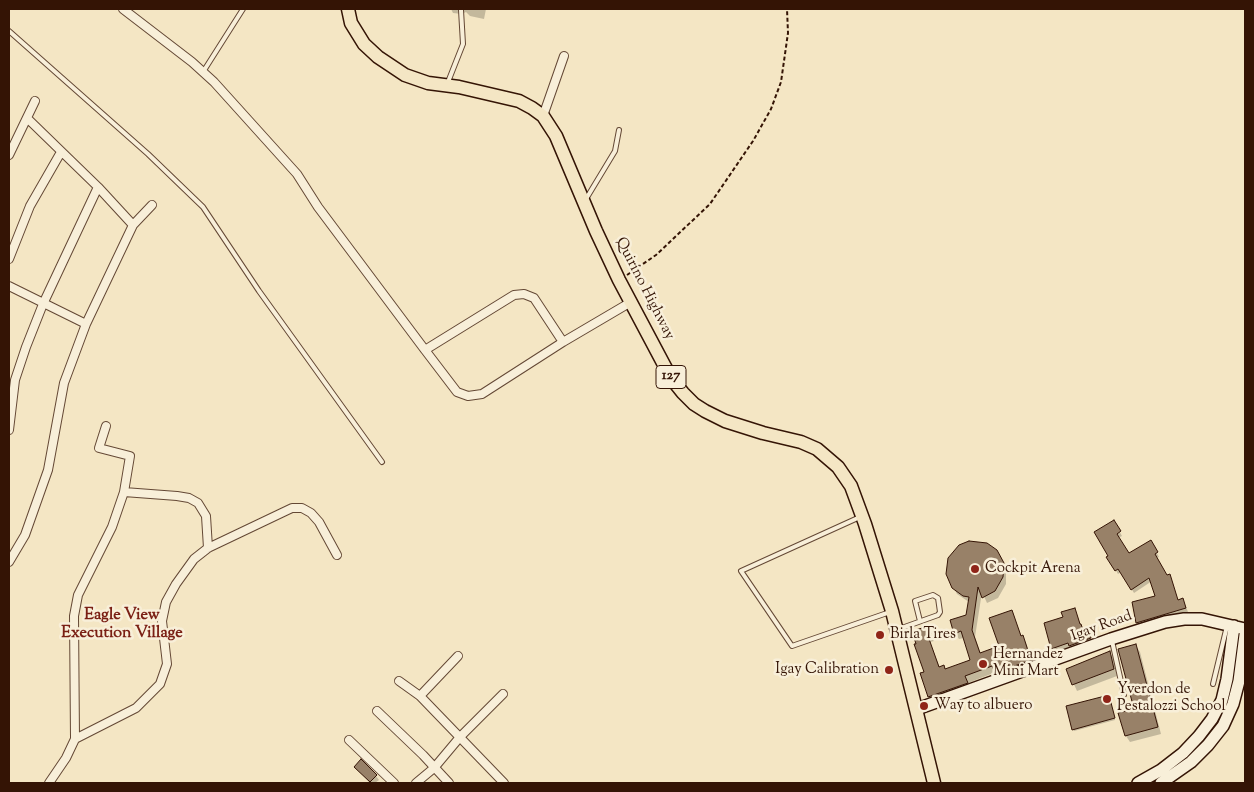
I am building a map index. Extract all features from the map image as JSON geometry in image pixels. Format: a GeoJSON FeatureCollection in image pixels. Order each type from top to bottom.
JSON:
{"type":"FeatureCollection","features":[{"type":"Feature","properties":{"kind":"main road","name":"Quirino Highway"},"geometry":{"type":"LineString","coordinates":[[348,9],[351,23],[364,44],[378,57],[405,75],[417,80],[447,84],[519,101],[543,116],[556,136],[584,204],[619,280],[671,378],[694,404],[725,421],[801,442],[817,449],[838,467],[851,486],[892,611],[934,783]]}},
{"type":"Feature","properties":{"kind":"main road","name":"Igay Road"},"geometry":{"type":"LineString","coordinates":[[916,709],[1111,639],[1164,622],[1202,619],[1236,626]]}},
{"type":"Feature","properties":{"kind":"main road"},"geometry":{"type":"LineString","coordinates":[[1138,783],[1161,770],[1183,753],[1212,719],[1222,700],[1236,626]]}},
{"type":"Feature","properties":{"kind":"main road"},"geometry":{"type":"LineString","coordinates":[[1161,783],[1191,762],[1223,726],[1233,704],[1239,681],[1245,635]]}},
{"type":"Feature","properties":{"kind":"street"},"geometry":{"type":"LineString","coordinates":[[123,9],[203,72],[297,174],[318,206],[456,392],[468,396],[482,394],[563,342],[631,302]]}},
{"type":"Feature","properties":{"kind":"street"},"geometry":{"type":"LineString","coordinates":[[543,116],[564,56]]}},
{"type":"Feature","properties":{"kind":"street"},"geometry":{"type":"LineString","coordinates":[[9,156],[35,101]]}},
{"type":"Feature","properties":{"kind":"street"},"geometry":{"type":"LineString","coordinates":[[27,118],[98,187],[133,225]]}},
{"type":"Feature","properties":{"kind":"street"},"geometry":{"type":"LineString","coordinates":[[9,258],[30,206],[61,152]]}},
{"type":"Feature","properties":{"kind":"street"},"geometry":{"type":"LineString","coordinates":[[9,430],[15,380],[43,304],[98,187]]}},
{"type":"Feature","properties":{"kind":"street"},"geometry":{"type":"LineString","coordinates":[[9,562],[25,535],[48,470],[64,383],[86,324],[133,225],[152,205]]}},
{"type":"Feature","properties":{"kind":"street"},"geometry":{"type":"LineString","coordinates":[[9,286],[86,324]]}},
{"type":"Feature","properties":{"kind":"street"},"geometry":{"type":"LineString","coordinates":[[424,350],[514,295],[524,294],[534,298],[563,342]]}},
{"type":"Feature","properties":{"kind":"street"},"geometry":{"type":"LineString","coordinates":[[49,783],[66,758],[75,739],[74,616],[78,595],[112,527],[124,492],[130,456],[99,448],[106,426]]}},
{"type":"Feature","properties":{"kind":"street"},"geometry":{"type":"LineString","coordinates":[[124,492],[177,496],[189,498],[198,503],[206,516],[208,548]]}},
{"type":"Feature","properties":{"kind":"street"},"geometry":{"type":"LineString","coordinates":[[75,739],[136,708],[160,684],[167,664],[162,621],[166,602],[176,584],[194,560],[208,548],[292,508],[302,508],[311,513],[319,522],[337,555]]}},
{"type":"Feature","properties":{"kind":"street"},"geometry":{"type":"LineString","coordinates":[[420,696],[458,656]]}},
{"type":"Feature","properties":{"kind":"street"},"geometry":{"type":"LineString","coordinates":[[399,680],[420,696],[504,783]]}},
{"type":"Feature","properties":{"kind":"street"},"geometry":{"type":"LineString","coordinates":[[416,783],[434,768],[460,737],[503,694]]}},
{"type":"Feature","properties":{"kind":"street"},"geometry":{"type":"LineString","coordinates":[[377,711],[449,783]]}},
{"type":"Feature","properties":{"kind":"street"},"geometry":{"type":"LineString","coordinates":[[349,740],[394,783]]}},
{"type":"Feature","properties":{"kind":"lane"},"geometry":{"type":"LineString","coordinates":[[203,72],[242,9]]}},
{"type":"Feature","properties":{"kind":"lane"},"geometry":{"type":"LineString","coordinates":[[447,84],[464,44],[461,10]]}},
{"type":"Feature","properties":{"kind":"lane"},"geometry":{"type":"LineString","coordinates":[[9,31],[148,154],[203,208],[259,291],[382,462]]}},
{"type":"Feature","properties":{"kind":"lane"},"geometry":{"type":"LineString","coordinates":[[584,204],[614,151],[619,130]]}},
{"type":"Feature","properties":{"kind":"lane"},"geometry":{"type":"LineString","coordinates":[[862,516],[741,571],[792,646],[892,611]]}},
{"type":"Feature","properties":{"kind":"lane"},"geometry":{"type":"LineString","coordinates":[[896,630],[938,615],[940,612],[938,598],[933,595],[915,601],[920,621]]}},
{"type":"Feature","properties":{"kind":"lane"},"geometry":{"type":"LineString","coordinates":[[1213,684],[1236,626]]}},
{"type":"Feature","properties":{"kind":"lane"},"geometry":{"type":"LineString","coordinates":[[1111,639],[1124,695]]}},
{"type":"Feature","properties":{"kind":"path"},"geometry":{"type":"LineString","coordinates":[[619,280],[656,255],[710,204],[752,141],[771,109],[781,82],[788,33],[788,9]]}},
{"type":"Feature","properties":{"kind":"building"},"geometry":{"type":"Polygon","coordinates":[[[1114,520],[1121,531],[1117,534],[1129,553],[1151,540],[1158,552],[1155,554],[1167,575],[1170,574],[1178,600],[1183,598],[1186,608],[1136,623],[1132,602],[1155,596],[1149,578],[1131,590],[1118,569],[1115,571],[1106,557],[1108,556],[1094,532],[1114,520]]]}},
{"type":"Feature","properties":{"kind":"building"},"geometry":{"type":"Polygon","coordinates":[[[969,541],[987,543],[997,550],[1004,563],[1003,577],[995,591],[982,598],[978,587],[972,630],[980,653],[999,646],[989,618],[1012,610],[1031,660],[995,673],[992,666],[965,676],[968,683],[928,697],[920,673],[924,672],[914,644],[916,644],[912,631],[929,626],[931,634],[928,636],[939,667],[944,665],[945,669],[970,660],[961,631],[954,634],[950,620],[966,615],[969,597],[963,596],[952,588],[946,574],[948,558],[959,545],[969,541]]]}},
{"type":"Feature","properties":{"kind":"building"},"geometry":{"type":"Polygon","coordinates":[[[1075,608],[1083,630],[1088,629],[1091,638],[1069,646],[1068,643],[1051,649],[1044,623],[1063,617],[1061,612],[1075,608]]]}},
{"type":"Feature","properties":{"kind":"building"},"geometry":{"type":"Polygon","coordinates":[[[1136,644],[1158,727],[1125,736],[1118,713],[1134,709],[1118,649],[1136,644]]]}},
{"type":"Feature","properties":{"kind":"building"},"geometry":{"type":"Polygon","coordinates":[[[1110,651],[1114,669],[1072,685],[1066,669],[1110,651]]]}},
{"type":"Feature","properties":{"kind":"building"},"geometry":{"type":"Polygon","coordinates":[[[1109,695],[1115,718],[1072,730],[1066,706],[1109,695]]]}},
{"type":"Feature","properties":{"kind":"building"},"geometry":{"type":"Polygon","coordinates":[[[361,759],[377,775],[370,782],[354,767],[361,759]]]}},
{"type":"Feature","properties":{"kind":"place","name":"Cockpit Arena"},"geometry":{"type":"Point","coordinates":[975,569]}},
{"type":"Feature","properties":{"kind":"place","name":"Birla Tires"},"geometry":{"type":"Point","coordinates":[880,635]}},
{"type":"Feature","properties":{"kind":"place","name":"Hernandez Mini Mart"},"geometry":{"type":"Point","coordinates":[983,664]}},
{"type":"Feature","properties":{"kind":"place","name":"Igay Calibration"},"geometry":{"type":"Point","coordinates":[889,670]}},
{"type":"Feature","properties":{"kind":"place","name":"Yverdon de Pestalozzi School"},"geometry":{"type":"Point","coordinates":[1107,699]}},
{"type":"Feature","properties":{"kind":"place","name":"Way to albuero"},"geometry":{"type":"Point","coordinates":[924,706]}},
{"type":"Feature","properties":{"kind":"district","name":"Eagle View Execution Village"},"geometry":{"type":"Point","coordinates":[122,625]}}]}
